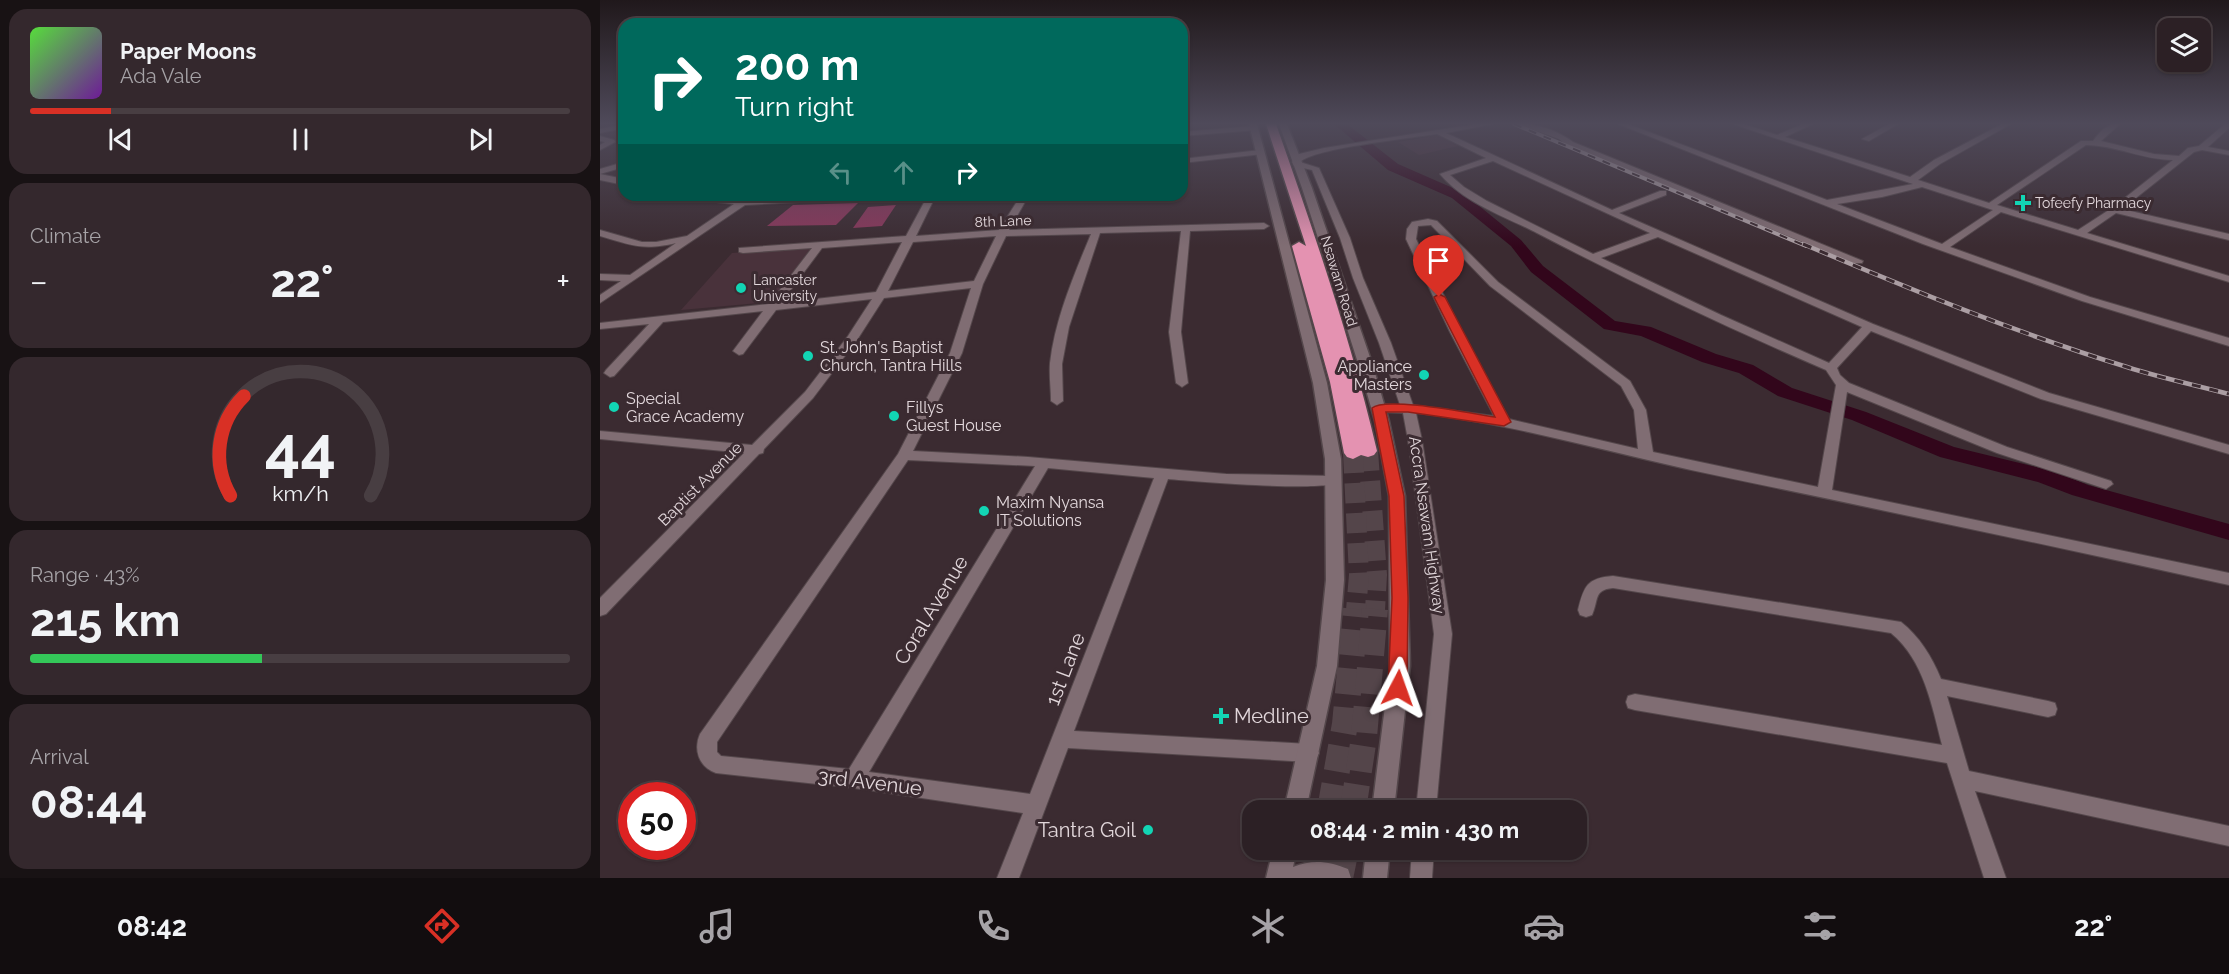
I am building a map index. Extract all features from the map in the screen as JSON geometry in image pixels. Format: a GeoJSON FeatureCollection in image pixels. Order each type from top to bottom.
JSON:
{"type":"FeatureCollection","features":[{"type":"Feature","properties":{"kind":"highway","name":"Nsawam Road"},"geometry":{"type":"LineString","coordinates":[[1269,165],[1329,349],[1353,453]]}},
{"type":"Feature","properties":{"kind":"highway","name":"Nsawam Road"},"geometry":{"type":"LineString","coordinates":[[1284,165],[1325,288],[1351,379],[1368,451]]}},
{"type":"Feature","properties":{"kind":"main road"},"geometry":{"type":"LineString","coordinates":[[1263,165],[1320,383],[1333,459],[1335,580],[1326,666],[1297,800]]}},
{"type":"Feature","properties":{"kind":"main road"},"geometry":{"type":"LineString","coordinates":[[1303,165],[1378,408],[1397,496],[1400,666],[1384,800]]}},
{"type":"Feature","properties":{"kind":"main road"},"geometry":{"type":"LineString","coordinates":[[1278,878],[1282,860]]}},
{"type":"Feature","properties":{"kind":"main road"},"geometry":{"type":"LineString","coordinates":[[1376,878],[1377,860]]}},
{"type":"Feature","properties":{"kind":"main road"},"geometry":{"type":"LineString","coordinates":[[1295,878],[1306,874],[1322,874],[1339,878]]}},
{"type":"Feature","properties":{"kind":"street","name":"Accra Nsawam Highway"},"geometry":{"type":"LineString","coordinates":[[1304,165],[1346,238],[1358,278],[1385,343],[1408,408],[1443,634],[1427,800]]}},
{"type":"Feature","properties":{"kind":"street"},"geometry":{"type":"LineString","coordinates":[[1475,165],[1444,174],[1477,199],[1591,258],[1762,339],[1832,368]]}},
{"type":"Feature","properties":{"kind":"street"},"geometry":{"type":"LineString","coordinates":[[1508,165],[1657,234],[1869,326],[2045,396],[2229,450]]}},
{"type":"Feature","properties":{"kind":"street"},"geometry":{"type":"LineString","coordinates":[[1622,165],[1858,261]]}},
{"type":"Feature","properties":{"kind":"street"},"geometry":{"type":"LineString","coordinates":[[1728,165],[1942,248],[2086,299],[2229,342]]}},
{"type":"Feature","properties":{"kind":"street"},"geometry":{"type":"LineString","coordinates":[[1865,165],[2229,279]]}},
{"type":"Feature","properties":{"kind":"street"},"geometry":{"type":"LineString","coordinates":[[1912,180],[1933,165]]}},
{"type":"Feature","properties":{"kind":"street"},"geometry":{"type":"LineString","coordinates":[[1942,248],[2053,165]]}},
{"type":"Feature","properties":{"kind":"street"},"geometry":{"type":"LineString","coordinates":[[2080,233],[2115,210],[2170,165]]}},
{"type":"Feature","properties":{"kind":"street"},"geometry":{"type":"LineString","coordinates":[[600,172],[618,166]]}},
{"type":"Feature","properties":{"kind":"street"},"geometry":{"type":"LineString","coordinates":[[600,177],[618,181]]}},
{"type":"Feature","properties":{"kind":"street"},"geometry":{"type":"LineString","coordinates":[[1826,203],[1882,194],[1922,184]]}},
{"type":"Feature","properties":{"kind":"street"},"geometry":{"type":"LineString","coordinates":[[1611,213],[1663,193]]}},
{"type":"Feature","properties":{"kind":"street"},"geometry":{"type":"LineString","coordinates":[[735,201],[762,201]]}},
{"type":"Feature","properties":{"kind":"street","name":"Baptist Avenue"},"geometry":{"type":"LineString","coordinates":[[600,609],[758,450],[826,374],[853,338],[879,297],[929,201]]}},
{"type":"Feature","properties":{"kind":"street"},"geometry":{"type":"LineString","coordinates":[[1021,201],[1002,233],[978,284],[956,353],[904,455],[1044,463],[1162,476],[1287,482],[1334,481]]}},
{"type":"Feature","properties":{"kind":"street"},"geometry":{"type":"LineString","coordinates":[[600,300],[744,202]]}},
{"type":"Feature","properties":{"kind":"street"},"geometry":{"type":"LineString","coordinates":[[2115,210],[2229,237]]}},
{"type":"Feature","properties":{"kind":"street"},"geometry":{"type":"LineString","coordinates":[[1504,422],[1456,332],[1412,239],[1415,224],[1434,223],[1494,284],[1626,384],[1640,410],[1646,455]]}},
{"type":"Feature","properties":{"kind":"street","name":"8th Lane"},"geometry":{"type":"LineString","coordinates":[[743,250],[1002,233],[1264,226]]}},
{"type":"Feature","properties":{"kind":"street"},"geometry":{"type":"LineString","coordinates":[[1182,383],[1175,332],[1186,228]]}},
{"type":"Feature","properties":{"kind":"street"},"geometry":{"type":"LineString","coordinates":[[600,232],[640,245],[656,245],[689,238]]}},
{"type":"Feature","properties":{"kind":"street"},"geometry":{"type":"LineString","coordinates":[[1057,401],[1057,362],[1060,344],[1081,269],[1096,232]]}},
{"type":"Feature","properties":{"kind":"street"},"geometry":{"type":"LineString","coordinates":[[1591,258],[1657,234]]}},
{"type":"Feature","properties":{"kind":"street"},"geometry":{"type":"LineString","coordinates":[[739,351],[820,244]]}},
{"type":"Feature","properties":{"kind":"street"},"geometry":{"type":"LineString","coordinates":[[600,277],[633,278]]}},
{"type":"Feature","properties":{"kind":"street"},"geometry":{"type":"LineString","coordinates":[[600,326],[879,297],[978,284]]}},
{"type":"Feature","properties":{"kind":"street"},"geometry":{"type":"LineString","coordinates":[[610,373],[658,321]]}},
{"type":"Feature","properties":{"kind":"street"},"geometry":{"type":"LineString","coordinates":[[1832,368],[1869,326]]}},
{"type":"Feature","properties":{"kind":"street"},"geometry":{"type":"LineString","coordinates":[[1832,368],[1834,377],[1842,385],[2002,450],[2106,484]]}},
{"type":"Feature","properties":{"kind":"street"},"geometry":{"type":"LineString","coordinates":[[1825,491],[1842,385]]}},
{"type":"Feature","properties":{"kind":"street"},"geometry":{"type":"LineString","coordinates":[[1378,408],[1408,408],[1504,422],[1646,455],[1825,491],[1943,519],[2229,579]]}},
{"type":"Feature","properties":{"kind":"street"},"geometry":{"type":"LineString","coordinates":[[600,435],[758,450]]}},
{"type":"Feature","properties":{"kind":"street","name":"3rd Avenue"},"geometry":{"type":"LineString","coordinates":[[904,455],[707,740],[707,755],[716,764],[854,779],[1037,805]]}},
{"type":"Feature","properties":{"kind":"street","name":"Coral Avenue"},"geometry":{"type":"LineString","coordinates":[[854,779],[1044,463]]}},
{"type":"Feature","properties":{"kind":"street","name":"1st Lane"},"geometry":{"type":"LineString","coordinates":[[1008,878],[1162,476]]}},
{"type":"Feature","properties":{"kind":"street"},"geometry":{"type":"LineString","coordinates":[[1586,610],[1592,588],[1600,582],[1613,582],[1895,627],[1906,632],[1935,686],[1961,779],[1995,878]]}},
{"type":"Feature","properties":{"kind":"street"},"geometry":{"type":"LineString","coordinates":[[1935,686],[2048,709]]}},
{"type":"Feature","properties":{"kind":"street"},"geometry":{"type":"LineString","coordinates":[[1635,702],[1955,756]]}},
{"type":"Feature","properties":{"kind":"street"},"geometry":{"type":"LineString","coordinates":[[1062,739],[1309,753]]}},
{"type":"Feature","properties":{"kind":"street"},"geometry":{"type":"LineString","coordinates":[[1961,779],[2229,836]]}},
{"type":"Feature","properties":{"kind":"street"},"geometry":{"type":"LineString","coordinates":[[1421,878],[1422,860]]}},
{"type":"Feature","properties":{"kind":"shaded area"},"geometry":{"type":"Polygon","coordinates":[[[858,203],[836,225],[767,226],[793,205],[858,203]]]}},
{"type":"Feature","properties":{"kind":"shaded area"},"geometry":{"type":"Polygon","coordinates":[[[896,205],[882,226],[853,228],[868,207],[896,205]]]}},
{"type":"Feature","properties":{"kind":"shaded area","name":"Lancaster University"},"geometry":{"type":"Polygon","coordinates":[[[812,247],[770,302],[681,310],[732,253],[812,247]]]}},
{"type":"Feature","properties":{"kind":"waterway"},"geometry":{"type":"LineString","coordinates":[[1391,165],[1457,195],[1516,243],[1537,269],[1610,325],[1645,331],[1709,358],[1746,369],[1785,392],[1859,416],[1948,452],[2045,476],[2080,490],[2229,532]]}},
{"type":"Feature","properties":{"kind":"tunnel"},"geometry":{"type":"LineString","coordinates":[[1368,451],[1377,575],[1375,610]]}},
{"type":"Feature","properties":{"kind":"tunnel"},"geometry":{"type":"LineString","coordinates":[[1353,453],[1359,575],[1356,610]]}},
{"type":"Feature","properties":{"kind":"tunnel"},"geometry":{"type":"LineString","coordinates":[[1332,800],[1345,724],[1356,609]]}},
{"type":"Feature","properties":{"kind":"tunnel"},"geometry":{"type":"LineString","coordinates":[[1355,800],[1364,737],[1375,609]]}},
{"type":"Feature","properties":{"kind":"tunnel"},"geometry":{"type":"LineString","coordinates":[[1314,878],[1318,860]]}},
{"type":"Feature","properties":{"kind":"tunnel"},"geometry":{"type":"LineString","coordinates":[[1340,878],[1344,860]]}},
{"type":"Feature","properties":{"kind":"railway"},"geometry":{"type":"LineString","coordinates":[[1612,165],[1806,246]]}},
{"type":"Feature","properties":{"kind":"railway"},"geometry":{"type":"LineString","coordinates":[[1803,244],[1923,294],[2045,340],[2140,371],[2229,394]]}},
{"type":"Feature","properties":{"kind":"place","name":"Tofeefy Pharmacy"},"geometry":{"type":"Point","coordinates":[2023,203]}},
{"type":"Feature","properties":{"kind":"place","name":"Lancaster University"},"geometry":{"type":"Point","coordinates":[741,288]}},
{"type":"Feature","properties":{"kind":"place","name":"St. John's Baptist Church, Tantra Hills"},"geometry":{"type":"Point","coordinates":[808,356]}},
{"type":"Feature","properties":{"kind":"place","name":"Appliance Masters"},"geometry":{"type":"Point","coordinates":[1424,375]}},
{"type":"Feature","properties":{"kind":"place","name":"Special Grace Academy"},"geometry":{"type":"Point","coordinates":[614,407]}},
{"type":"Feature","properties":{"kind":"place","name":"Fillys Guest House"},"geometry":{"type":"Point","coordinates":[894,416]}},
{"type":"Feature","properties":{"kind":"place","name":"Maxim Nyansa IT Solutions"},"geometry":{"type":"Point","coordinates":[984,511]}},
{"type":"Feature","properties":{"kind":"place","name":"Medline"},"geometry":{"type":"Point","coordinates":[1221,716]}},
{"type":"Feature","properties":{"kind":"place","name":"Tantra Goil"},"geometry":{"type":"Point","coordinates":[1148,830]}},
{"type":"Feature","properties":{"kind":"route"},"geometry":{"type":"LineString","coordinates":[[1398,688],[1400,598],[1397,496],[1378,408],[1408,408],[1504,422],[1439,297]]}}]}
